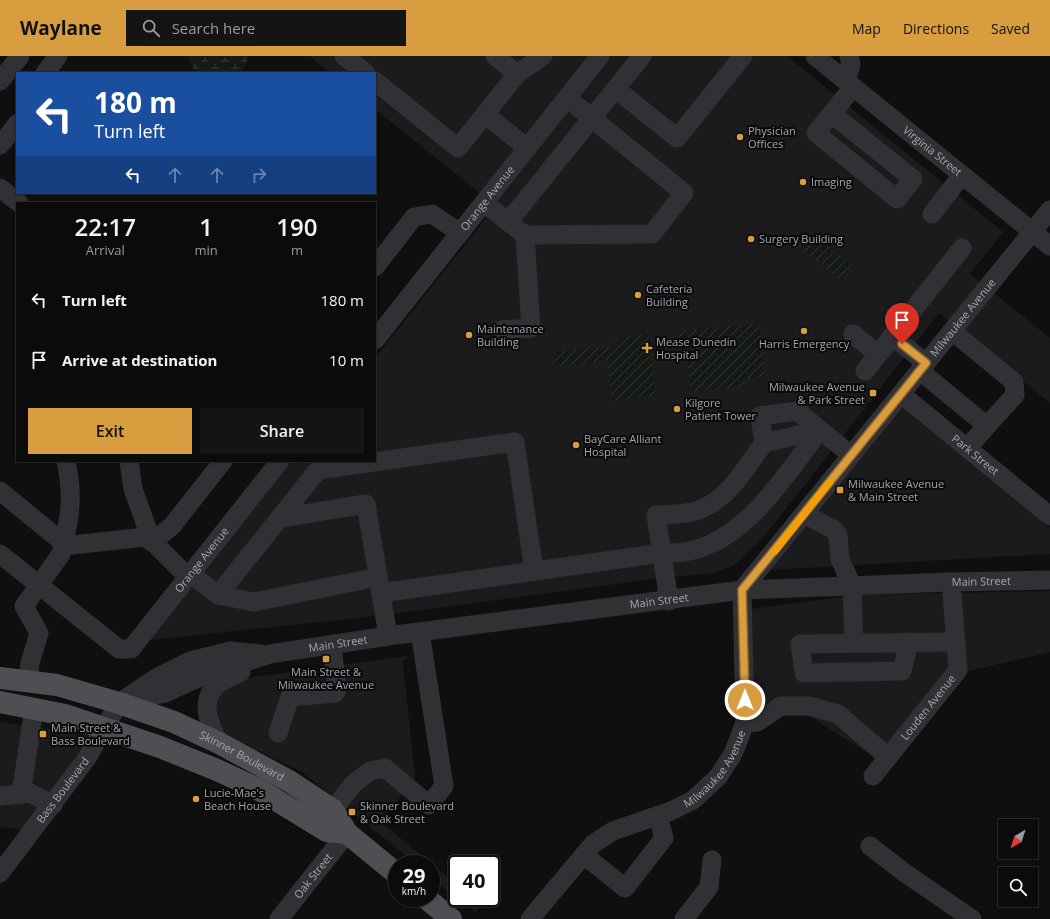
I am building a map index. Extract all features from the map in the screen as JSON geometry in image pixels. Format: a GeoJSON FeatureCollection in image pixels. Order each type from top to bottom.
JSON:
{"type":"FeatureCollection","features":[{"type":"Feature","properties":{"kind":"main road","name":"Main Street"},"geometry":{"type":"LineString","coordinates":[[0,678],[57,685],[119,702]]}},
{"type":"Feature","properties":{"kind":"main road"},"geometry":{"type":"LineString","coordinates":[[0,702],[65,715],[104,728]]}},
{"type":"Feature","properties":{"kind":"main road","name":"Skinner Boulevard"},"geometry":{"type":"LineString","coordinates":[[119,702],[174,722],[219,743],[289,781],[333,810],[347,833],[388,867]]}},
{"type":"Feature","properties":{"kind":"main road","name":"Skinner Boulevard"},"geometry":{"type":"LineString","coordinates":[[104,728],[217,770],[258,789],[327,831],[347,833]]}},
{"type":"Feature","properties":{"kind":"main road"},"geometry":{"type":"LineString","coordinates":[[437,907],[451,919]]}},
{"type":"Feature","properties":{"kind":"street"},"geometry":{"type":"LineString","coordinates":[[46,72],[58,56]]}},
{"type":"Feature","properties":{"kind":"street"},"geometry":{"type":"LineString","coordinates":[[344,56],[365,72]]}},
{"type":"Feature","properties":{"kind":"street"},"geometry":{"type":"LineString","coordinates":[[495,56],[517,74]]}},
{"type":"Feature","properties":{"kind":"street"},"geometry":{"type":"LineString","coordinates":[[376,82],[458,148],[517,74],[543,56]]}},
{"type":"Feature","properties":{"kind":"street","name":"Orange Avenue"},"geometry":{"type":"LineString","coordinates":[[376,339],[600,56]]}},
{"type":"Feature","properties":{"kind":"street"},"geometry":{"type":"LineString","coordinates":[[508,222],[642,56]]}},
{"type":"Feature","properties":{"kind":"street"},"geometry":{"type":"LineString","coordinates":[[616,89],[677,138],[744,56]]}},
{"type":"Feature","properties":{"kind":"street","name":"Virginia Street"},"geometry":{"type":"LineString","coordinates":[[815,56],[1050,246]]}},
{"type":"Feature","properties":{"kind":"street"},"geometry":{"type":"LineString","coordinates":[[832,114],[913,179],[897,198],[816,133],[832,114],[850,84],[849,56]]}},
{"type":"Feature","properties":{"kind":"street"},"geometry":{"type":"LineString","coordinates":[[484,203],[525,235],[652,234],[684,193],[567,98]]}},
{"type":"Feature","properties":{"kind":"street"},"geometry":{"type":"LineString","coordinates":[[485,114],[528,148]]}},
{"type":"Feature","properties":{"kind":"street"},"geometry":{"type":"LineString","coordinates":[[0,145],[16,125]]}},
{"type":"Feature","properties":{"kind":"street"},"geometry":{"type":"LineString","coordinates":[[932,214],[962,175]]}},
{"type":"Feature","properties":{"kind":"street"},"geometry":{"type":"LineString","coordinates":[[0,188],[18,202]]}},
{"type":"Feature","properties":{"kind":"street","name":"Milwaukee Avenue"},"geometry":{"type":"LineString","coordinates":[[530,919],[593,844],[613,831],[658,816],[693,800],[718,777],[733,754],[745,723],[742,590],[1050,210]]}},
{"type":"Feature","properties":{"kind":"street"},"geometry":{"type":"LineString","coordinates":[[376,266],[414,217],[432,214],[460,233]]}},
{"type":"Feature","properties":{"kind":"street"},"geometry":{"type":"LineString","coordinates":[[502,330],[531,328],[525,235]]}},
{"type":"Feature","properties":{"kind":"street"},"geometry":{"type":"LineString","coordinates":[[865,371],[962,248]]}},
{"type":"Feature","properties":{"kind":"street"},"geometry":{"type":"LineString","coordinates":[[952,331],[1014,382],[1014,395],[967,448]]}},
{"type":"Feature","properties":{"kind":"street"},"geometry":{"type":"LineString","coordinates":[[853,334],[878,354]]}},
{"type":"Feature","properties":{"kind":"street"},"geometry":{"type":"LineString","coordinates":[[892,336],[987,426]]}},
{"type":"Feature","properties":{"kind":"street","name":"Park Street"},"geometry":{"type":"LineString","coordinates":[[901,394],[1050,516]]}},
{"type":"Feature","properties":{"kind":"street"},"geometry":{"type":"LineString","coordinates":[[764,443],[760,416],[797,411],[851,455]]}},
{"type":"Feature","properties":{"kind":"street"},"geometry":{"type":"LineString","coordinates":[[669,601],[656,516],[698,511],[714,503],[728,491],[764,443],[820,430]]}},
{"type":"Feature","properties":{"kind":"street"},"geometry":{"type":"LineString","coordinates":[[63,546],[145,537],[189,576],[218,595],[254,602],[380,585],[534,571],[662,553],[689,551],[705,546],[739,526],[756,512],[820,430]]}},
{"type":"Feature","properties":{"kind":"street"},"geometry":{"type":"LineString","coordinates":[[376,459],[515,442],[534,571]]}},
{"type":"Feature","properties":{"kind":"street"},"geometry":{"type":"LineString","coordinates":[[28,681],[30,663],[39,633],[24,606],[61,554],[71,514],[70,482],[66,462]]}},
{"type":"Feature","properties":{"kind":"street"},"geometry":{"type":"LineString","coordinates":[[129,462],[134,489],[152,542]]}},
{"type":"Feature","properties":{"kind":"street"},"geometry":{"type":"LineString","coordinates":[[152,542],[172,526],[222,462]]}},
{"type":"Feature","properties":{"kind":"street","name":"Orange Avenue"},"geometry":{"type":"LineString","coordinates":[[38,585],[119,649],[131,649],[279,462]]}},
{"type":"Feature","properties":{"kind":"street"},"geometry":{"type":"LineString","coordinates":[[218,595],[280,518],[313,466],[347,462]]}},
{"type":"Feature","properties":{"kind":"street"},"geometry":{"type":"LineString","coordinates":[[0,491],[61,541],[63,546]]}},
{"type":"Feature","properties":{"kind":"street"},"geometry":{"type":"LineString","coordinates":[[280,518],[366,504],[388,636]]}},
{"type":"Feature","properties":{"kind":"street"},"geometry":{"type":"LineString","coordinates":[[804,514],[833,529],[838,536],[840,559],[852,586],[854,643]]}},
{"type":"Feature","properties":{"kind":"street"},"geometry":{"type":"LineString","coordinates":[[3,560],[38,585]]}},
{"type":"Feature","properties":{"kind":"street","name":"Main Street"},"geometry":{"type":"LineString","coordinates":[[119,702],[165,693],[202,676],[270,654],[388,636],[669,601],[742,590],[951,582],[1050,580]]}},
{"type":"Feature","properties":{"kind":"street","name":"Louden Avenue"},"geometry":{"type":"LineString","coordinates":[[873,776],[958,670],[951,582]]}},
{"type":"Feature","properties":{"kind":"street"},"geometry":{"type":"LineString","coordinates":[[333,810],[353,784],[370,771],[385,768],[428,805],[444,786],[420,632]]}},
{"type":"Feature","properties":{"kind":"street"},"geometry":{"type":"LineString","coordinates":[[909,642],[902,671],[804,673],[800,644],[909,642],[956,642]]}},
{"type":"Feature","properties":{"kind":"street"},"geometry":{"type":"LineString","coordinates":[[278,733],[290,697],[335,693],[332,645]]}},
{"type":"Feature","properties":{"kind":"street"},"geometry":{"type":"LineString","coordinates":[[219,743],[211,728],[206,712],[208,699],[216,686],[270,654]]}},
{"type":"Feature","properties":{"kind":"street","name":"Bass Boulevard"},"geometry":{"type":"LineString","coordinates":[[0,873],[53,805],[87,758],[119,702]]}},
{"type":"Feature","properties":{"kind":"street"},"geometry":{"type":"LineString","coordinates":[[745,723],[757,722],[781,706],[809,706],[838,714],[888,757]]}},
{"type":"Feature","properties":{"kind":"street"},"geometry":{"type":"LineString","coordinates":[[20,794],[34,708]]}},
{"type":"Feature","properties":{"kind":"street"},"geometry":{"type":"LineString","coordinates":[[0,796],[30,793],[53,805]]}},
{"type":"Feature","properties":{"kind":"street"},"geometry":{"type":"LineString","coordinates":[[584,856],[625,888],[664,838],[658,816]]}},
{"type":"Feature","properties":{"kind":"street","name":"Oak Street"},"geometry":{"type":"LineString","coordinates":[[279,919],[347,833]]}},
{"type":"Feature","properties":{"kind":"street"},"geometry":{"type":"LineString","coordinates":[[870,846],[905,873],[972,919]]}},
{"type":"Feature","properties":{"kind":"street"},"geometry":{"type":"LineString","coordinates":[[684,919],[709,887],[712,860]]}},
{"type":"Feature","properties":{"kind":"shaded area","name":"Mease Dunedin Hospital"},"geometry":{"type":"Polygon","coordinates":[[[309,56],[787,56],[1003,232],[970,274],[1050,338],[1050,403],[939,313],[767,533],[733,566],[712,573],[645,580],[377,616],[149,640],[291,462],[376,462],[376,357],[496,206],[376,110],[376,72],[329,72],[309,56]]]}},
{"type":"Feature","properties":{"kind":"shaded area"},"geometry":{"type":"Polygon","coordinates":[[[901,406],[1050,528],[1050,554],[768,570],[901,406]]]}},
{"type":"Feature","properties":{"kind":"shaded area"},"geometry":{"type":"Polygon","coordinates":[[[1050,591],[1050,652],[965,672],[960,593],[1050,591]]]}},
{"type":"Feature","properties":{"kind":"shaded area"},"geometry":{"type":"Polygon","coordinates":[[[944,593],[949,668],[877,759],[787,702],[753,713],[751,609],[856,595],[944,593]]]}},
{"type":"Feature","properties":{"kind":"shaded area"},"geometry":{"type":"Polygon","coordinates":[[[408,656],[403,663],[415,778],[385,817],[386,826],[421,855],[405,855],[302,772],[224,734],[218,724],[216,701],[221,692],[245,678],[408,656]]]}},
{"type":"Feature","properties":{"kind":"shaded area"},"geometry":{"type":"Polygon","coordinates":[[[0,722],[91,735],[80,754],[24,830],[0,827],[0,722]]]}},
{"type":"Feature","properties":{"kind":"shaded area"},"geometry":{"type":"Polygon","coordinates":[[[440,871],[448,878],[448,891],[440,884],[440,871]]]}},
{"type":"Feature","properties":{"kind":"shaded area"},"geometry":{"type":"Polygon","coordinates":[[[469,907],[480,907],[475,912],[469,907]]]}},
{"type":"Feature","properties":{"kind":"green space"},"geometry":{"type":"Polygon","coordinates":[[[187,56],[249,56],[242,72],[195,72],[187,56]]]}},
{"type":"Feature","properties":{"kind":"green space"},"geometry":{"type":"Polygon","coordinates":[[[811,233],[852,266],[841,280],[799,247],[811,233]]]}},
{"type":"Feature","properties":{"kind":"green space"},"geometry":{"type":"Polygon","coordinates":[[[759,323],[765,376],[744,379],[745,387],[691,392],[686,349],[681,350],[679,331],[759,323]]]}},
{"type":"Feature","properties":{"kind":"green space"},"geometry":{"type":"Polygon","coordinates":[[[649,334],[656,396],[612,401],[608,361],[555,366],[553,352],[614,346],[613,338],[649,334]]]}},
{"type":"Feature","properties":{"kind":"slow traffic"},"geometry":{"type":"LineString","coordinates":[[775,551],[829,483]]}},
{"type":"Feature","properties":{"kind":"place","name":"Physician Offices"},"geometry":{"type":"Point","coordinates":[740,137]}},
{"type":"Feature","properties":{"kind":"place","name":"Imaging"},"geometry":{"type":"Point","coordinates":[803,182]}},
{"type":"Feature","properties":{"kind":"place","name":"Surgery Building"},"geometry":{"type":"Point","coordinates":[751,239]}},
{"type":"Feature","properties":{"kind":"place","name":"Cafeteria Building"},"geometry":{"type":"Point","coordinates":[638,295]}},
{"type":"Feature","properties":{"kind":"place","name":"Harris Emergency"},"geometry":{"type":"Point","coordinates":[804,331]}},
{"type":"Feature","properties":{"kind":"place","name":"Maintenance Building"},"geometry":{"type":"Point","coordinates":[469,335]}},
{"type":"Feature","properties":{"kind":"place","name":"Mease Dunedin Hospital"},"geometry":{"type":"Point","coordinates":[647,348]}},
{"type":"Feature","properties":{"kind":"place","name":"Milwaukee Avenue & Park Street"},"geometry":{"type":"Point","coordinates":[873,393]}},
{"type":"Feature","properties":{"kind":"place","name":"Kilgore Patient Tower"},"geometry":{"type":"Point","coordinates":[677,409]}},
{"type":"Feature","properties":{"kind":"place","name":"BayCare Alliant Hospital"},"geometry":{"type":"Point","coordinates":[576,445]}},
{"type":"Feature","properties":{"kind":"place","name":"Milwaukee Avenue & Main Street"},"geometry":{"type":"Point","coordinates":[840,490]}},
{"type":"Feature","properties":{"kind":"place","name":"Main Street & Milwaukee Avenue"},"geometry":{"type":"Point","coordinates":[326,659]}},
{"type":"Feature","properties":{"kind":"place","name":"Main Street & Bass Boulevard"},"geometry":{"type":"Point","coordinates":[43,734]}},
{"type":"Feature","properties":{"kind":"place","name":"Lucie-Mae's Beach House"},"geometry":{"type":"Point","coordinates":[196,799]}},
{"type":"Feature","properties":{"kind":"place","name":"Skinner Boulevard & Oak Street"},"geometry":{"type":"Point","coordinates":[352,812]}},
{"type":"Feature","properties":{"kind":"route"},"geometry":{"type":"LineString","coordinates":[[745,700],[742,590],[926,363],[902,344]]}}]}
